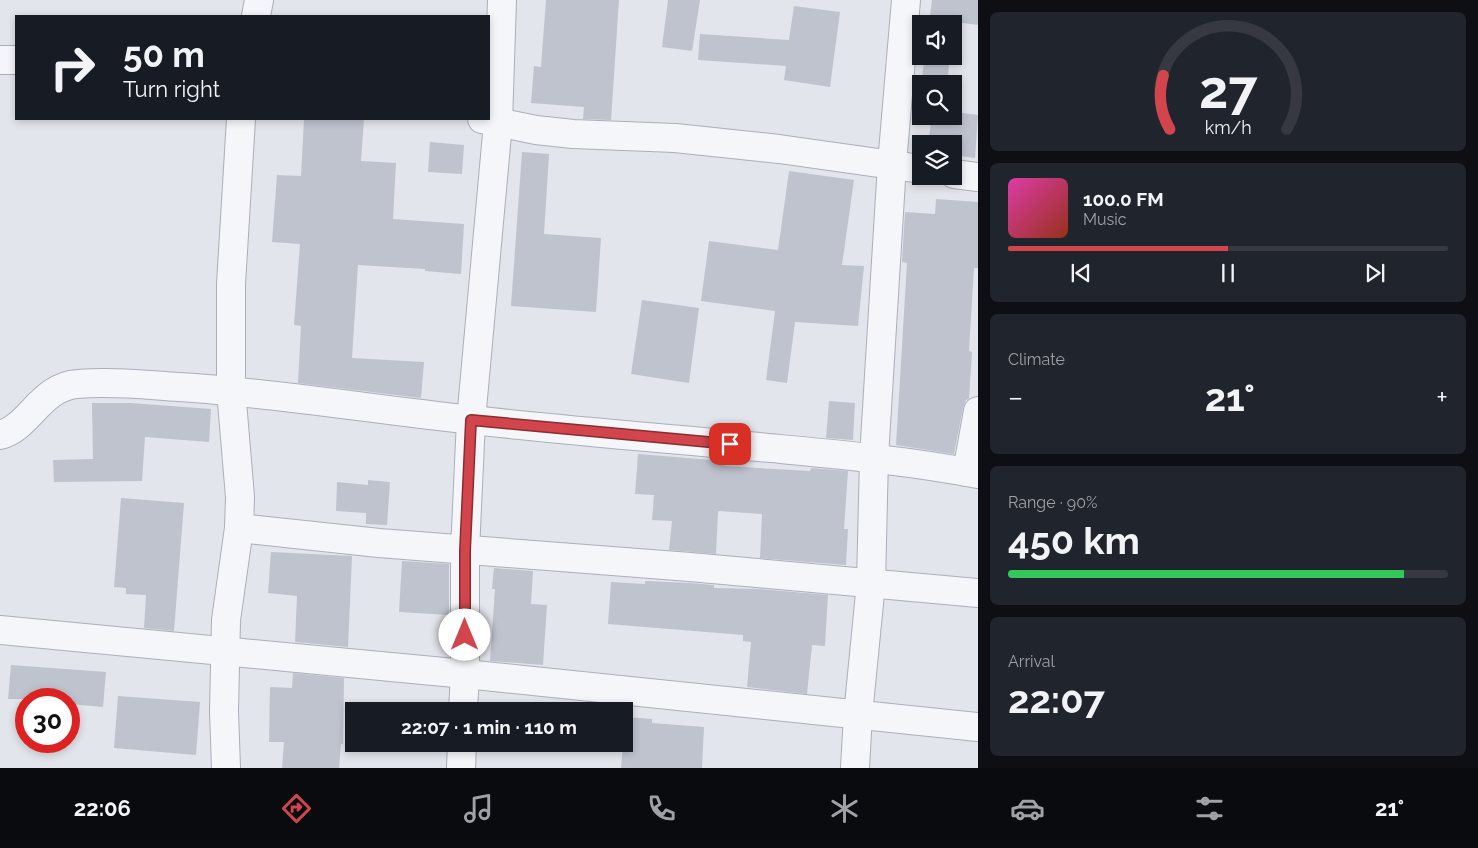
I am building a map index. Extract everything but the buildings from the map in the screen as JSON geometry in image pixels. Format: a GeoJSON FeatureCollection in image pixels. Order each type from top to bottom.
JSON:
{"type":"FeatureCollection","features":[{"type":"Feature","properties":{"kind":"street"},"geometry":{"type":"LineString","coordinates":[[256,15],[259,0]]}},
{"type":"Feature","properties":{"kind":"street"},"geometry":{"type":"LineString","coordinates":[[463,702],[465,551],[471,420],[490,121],[502,0]]}},
{"type":"Feature","properties":{"kind":"street"},"geometry":{"type":"LineString","coordinates":[[855,768],[858,715],[871,583],[874,457],[892,164],[906,0]]}},
{"type":"Feature","properties":{"kind":"street"},"geometry":{"type":"LineString","coordinates":[[0,60],[15,60]]}},
{"type":"Feature","properties":{"kind":"street"},"geometry":{"type":"LineString","coordinates":[[226,768],[224,711],[227,652],[226,620],[239,528],[240,497],[231,390],[231,284],[242,120]]}},
{"type":"Feature","properties":{"kind":"street"},"geometry":{"type":"LineString","coordinates":[[490,121],[573,134],[675,138],[779,149],[912,167]]}},
{"type":"Feature","properties":{"kind":"street"},"geometry":{"type":"LineString","coordinates":[[962,175],[978,177]]}},
{"type":"Feature","properties":{"kind":"street"},"geometry":{"type":"LineString","coordinates":[[0,435],[6,433],[26,418],[40,402],[57,390],[76,384],[231,390],[471,420],[874,457],[972,473],[978,411]]}},
{"type":"Feature","properties":{"kind":"street"},"geometry":{"type":"LineString","coordinates":[[239,528],[465,551],[690,567],[978,593]]}},
{"type":"Feature","properties":{"kind":"street"},"geometry":{"type":"LineString","coordinates":[[0,630],[465,674],[978,727]]}},
{"type":"Feature","properties":{"kind":"street"},"geometry":{"type":"LineString","coordinates":[[461,768],[462,752]]}},
{"type":"Feature","properties":{"kind":"route"},"geometry":{"type":"LineString","coordinates":[[465,635],[465,551],[471,420],[562,430],[730,444]]}}]}
